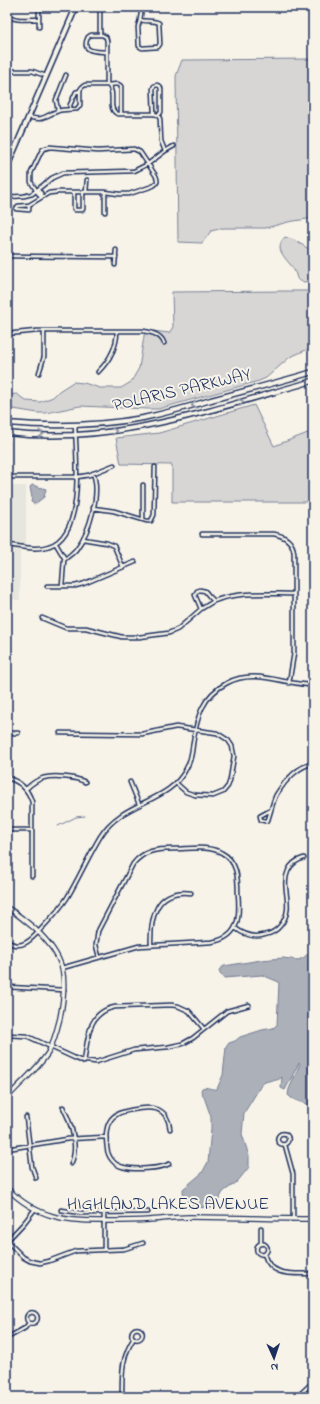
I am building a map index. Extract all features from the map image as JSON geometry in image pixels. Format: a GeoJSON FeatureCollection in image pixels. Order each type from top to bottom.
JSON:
{"type":"FeatureCollection","features":[{"type":"Feature","properties":{"kind":"main road"},"geometry":{"type":"LineString","coordinates":[[7,167],[76,7]]}},
{"type":"Feature","properties":{"kind":"main road","name":"POLARIS PARKWAY"},"geometry":{"type":"LineString","coordinates":[[7,423],[47,426],[116,422],[159,414],[313,372]]}},
{"type":"Feature","properties":{"kind":"main road","name":"POLARIS PARKWAY"},"geometry":{"type":"LineString","coordinates":[[7,432],[42,435],[76,434],[110,432],[158,424],[313,381]]}},
{"type":"Feature","properties":{"kind":"street"},"geometry":{"type":"LineString","coordinates":[[39,7],[39,27]]}},
{"type":"Feature","properties":{"kind":"street"},"geometry":{"type":"LineString","coordinates":[[100,7],[100,35]]}},
{"type":"Feature","properties":{"kind":"street"},"geometry":{"type":"LineString","coordinates":[[140,20],[159,23],[160,44],[158,47],[142,48],[139,46],[138,27],[142,7]]}},
{"type":"Feature","properties":{"kind":"street"},"geometry":{"type":"LineString","coordinates":[[7,14],[10,18],[14,19],[39,19]]}},
{"type":"Feature","properties":{"kind":"street"},"geometry":{"type":"LineString","coordinates":[[107,52],[91,51],[87,48],[86,40],[88,37],[91,35],[100,35],[104,36],[106,39],[107,52],[107,85]]}},
{"type":"Feature","properties":{"kind":"street"},"geometry":{"type":"LineString","coordinates":[[7,71],[32,71],[46,76]]}},
{"type":"Feature","properties":{"kind":"street"},"geometry":{"type":"LineString","coordinates":[[58,111],[56,100],[66,75]]}},
{"type":"Feature","properties":{"kind":"street"},"geometry":{"type":"LineString","coordinates":[[70,109],[70,105],[76,92],[80,91],[85,85],[118,84],[121,86],[121,114]]}},
{"type":"Feature","properties":{"kind":"street"},"geometry":{"type":"LineString","coordinates":[[107,85],[110,86],[112,90],[113,111],[116,114],[154,114],[158,116],[160,119],[161,141],[165,151]]}},
{"type":"Feature","properties":{"kind":"street"},"geometry":{"type":"LineString","coordinates":[[154,114],[153,89],[154,86],[157,85],[161,88],[161,112],[158,116]]}},
{"type":"Feature","properties":{"kind":"street"},"geometry":{"type":"LineString","coordinates":[[28,117],[37,120],[58,111],[77,109],[80,105],[80,91]]}},
{"type":"Feature","properties":{"kind":"street"},"geometry":{"type":"LineString","coordinates":[[7,197],[32,194],[52,178],[63,173],[134,172],[174,146]]}},
{"type":"Feature","properties":{"kind":"street"},"geometry":{"type":"LineString","coordinates":[[29,205],[29,210],[16,209],[18,206],[29,205],[42,197],[58,192],[105,192],[129,194],[153,186],[158,181],[140,152],[134,149],[98,150],[46,148],[41,152],[31,172],[31,182],[36,190],[40,191],[42,197]]}},
{"type":"Feature","properties":{"kind":"street"},"geometry":{"type":"LineString","coordinates":[[74,192],[74,209],[82,210],[86,180]]}},
{"type":"Feature","properties":{"kind":"street"},"geometry":{"type":"LineString","coordinates":[[105,192],[105,212]]}},
{"type":"Feature","properties":{"kind":"street"},"geometry":{"type":"LineString","coordinates":[[115,264],[116,250]]}},
{"type":"Feature","properties":{"kind":"street"},"geometry":{"type":"LineString","coordinates":[[7,256],[116,257]]}},
{"type":"Feature","properties":{"kind":"street"},"geometry":{"type":"LineString","coordinates":[[39,373],[44,357],[44,331]]}},
{"type":"Feature","properties":{"kind":"street"},"geometry":{"type":"LineString","coordinates":[[7,334],[44,331],[149,332],[162,338],[164,343]]}},
{"type":"Feature","properties":{"kind":"street"},"geometry":{"type":"LineString","coordinates":[[98,372],[115,349],[117,342],[117,331]]}},
{"type":"Feature","properties":{"kind":"street"},"geometry":{"type":"LineString","coordinates":[[7,546],[21,548],[49,547],[56,544],[66,533],[72,518],[77,494],[75,425]]}},
{"type":"Feature","properties":{"kind":"street"},"geometry":{"type":"LineString","coordinates":[[7,477],[77,477],[114,465]]}},
{"type":"Feature","properties":{"kind":"street"},"geometry":{"type":"LineString","coordinates":[[93,508],[114,510],[143,520],[151,521],[154,515],[155,467]]}},
{"type":"Feature","properties":{"kind":"street"},"geometry":{"type":"LineString","coordinates":[[62,586],[63,563],[65,559],[74,552],[83,539],[93,508],[96,480],[93,473]]}},
{"type":"Feature","properties":{"kind":"street"},"geometry":{"type":"LineString","coordinates":[[143,485],[143,520]]}},
{"type":"Feature","properties":{"kind":"street"},"geometry":{"type":"LineString","coordinates":[[202,534],[271,533],[285,537],[290,543],[293,550],[294,653],[289,683]]}},
{"type":"Feature","properties":{"kind":"street"},"geometry":{"type":"LineString","coordinates":[[83,539],[107,543],[114,546],[123,567]]}},
{"type":"Feature","properties":{"kind":"street"},"geometry":{"type":"LineString","coordinates":[[56,544],[65,559]]}},
{"type":"Feature","properties":{"kind":"street"},"geometry":{"type":"LineString","coordinates":[[46,586],[75,586],[83,584],[135,562]]}},
{"type":"Feature","properties":{"kind":"street"},"geometry":{"type":"LineString","coordinates":[[200,610],[195,597],[198,590],[205,591],[214,601]]}},
{"type":"Feature","properties":{"kind":"street"},"geometry":{"type":"LineString","coordinates":[[42,618],[66,628],[86,628],[122,637],[139,637],[174,631],[214,601],[229,596],[294,594]]}},
{"type":"Feature","properties":{"kind":"street"},"geometry":{"type":"LineString","coordinates":[[7,941],[14,945],[23,944],[30,940],[55,913],[67,898],[108,826],[123,813],[165,792],[176,783],[185,772],[190,761],[198,718],[206,702],[216,691],[228,683],[243,677],[253,676],[289,683],[313,685]]}},
{"type":"Feature","properties":{"kind":"street"},"geometry":{"type":"LineString","coordinates":[[60,733],[142,734],[176,727],[217,733],[225,737],[230,742],[234,756],[229,784],[221,793],[209,797],[188,793],[176,783]]}},
{"type":"Feature","properties":{"kind":"street"},"geometry":{"type":"LineString","coordinates":[[7,733],[18,733]]}},
{"type":"Feature","properties":{"kind":"street"},"geometry":{"type":"LineString","coordinates":[[271,810],[260,816],[261,820],[265,822],[268,820],[276,795],[281,788],[300,769],[313,764]]}},
{"type":"Feature","properties":{"kind":"street"},"geometry":{"type":"LineString","coordinates":[[7,778],[16,781],[26,789],[30,797],[32,805],[32,876]]}},
{"type":"Feature","properties":{"kind":"street"},"geometry":{"type":"LineString","coordinates":[[26,789],[36,781],[47,778],[76,778],[85,782]]}},
{"type":"Feature","properties":{"kind":"street"},"geometry":{"type":"LineString","coordinates":[[130,782],[139,804]]}},
{"type":"Feature","properties":{"kind":"street"},"geometry":{"type":"LineString","coordinates":[[7,830],[32,830]]}},
{"type":"Feature","properties":{"kind":"street"},"geometry":{"type":"LineString","coordinates":[[62,968],[136,946],[151,944],[214,942],[227,936],[235,928],[240,912],[238,877],[234,865],[227,856],[211,849],[153,850],[142,855],[133,864],[100,925],[96,940],[98,957]]}},
{"type":"Feature","properties":{"kind":"street"},"geometry":{"type":"LineString","coordinates":[[235,928],[244,934],[256,936],[268,934],[278,928],[284,920],[287,911],[286,879],[288,871],[294,863],[304,858]]}},
{"type":"Feature","properties":{"kind":"street"},"geometry":{"type":"LineString","coordinates":[[151,944],[152,919],[159,905],[166,898],[172,895],[183,892],[191,893]]}},
{"type":"Feature","properties":{"kind":"street"},"geometry":{"type":"LineString","coordinates":[[7,908],[18,914],[38,932],[54,950],[62,968],[65,990],[57,1030],[51,1047],[42,1061],[7,1098]]}},
{"type":"Feature","properties":{"kind":"street"},"geometry":{"type":"LineString","coordinates":[[7,987],[65,990]]}},
{"type":"Feature","properties":{"kind":"street"},"geometry":{"type":"LineString","coordinates":[[84,1062],[92,1023],[99,1014],[107,1009],[115,1007],[176,1005],[189,1011],[204,1029]]}},
{"type":"Feature","properties":{"kind":"street"},"geometry":{"type":"LineString","coordinates":[[7,1035],[28,1036],[84,1062],[102,1061],[134,1050],[178,1045],[193,1038],[228,1011],[249,1005]]}},
{"type":"Feature","properties":{"kind":"street"},"geometry":{"type":"LineString","coordinates":[[7,1087],[12,1092]]}},
{"type":"Feature","properties":{"kind":"street"},"geometry":{"type":"LineString","coordinates":[[63,1107],[70,1123],[73,1138],[74,1151],[71,1164]]}},
{"type":"Feature","properties":{"kind":"street"},"geometry":{"type":"LineString","coordinates":[[169,1164],[158,1168],[126,1168],[120,1166],[113,1162],[109,1157],[106,1137],[108,1124],[115,1115],[144,1107],[151,1107],[161,1111],[166,1117],[170,1129]]}},
{"type":"Feature","properties":{"kind":"street"},"geometry":{"type":"LineString","coordinates":[[26,1117],[28,1146],[32,1167],[36,1178]]}},
{"type":"Feature","properties":{"kind":"street"},"geometry":{"type":"LineString","coordinates":[[285,1145],[280,1144],[278,1140],[281,1134],[286,1134],[288,1137],[288,1142],[285,1145],[292,1173],[293,1219]]}},
{"type":"Feature","properties":{"kind":"street"},"geometry":{"type":"LineString","coordinates":[[7,1149],[73,1138],[106,1137]]}},
{"type":"Feature","properties":{"kind":"street","name":"HIGHLAND LAKES AVENUE"},"geometry":{"type":"LineString","coordinates":[[7,1188],[19,1199],[35,1209],[64,1219],[104,1221],[150,1220],[186,1217],[236,1217],[313,1219]]}},
{"type":"Feature","properties":{"kind":"street"},"geometry":{"type":"LineString","coordinates":[[35,1209],[7,1241],[23,1257],[37,1262],[49,1261],[76,1251],[124,1249],[143,1243]]}},
{"type":"Feature","properties":{"kind":"street"},"geometry":{"type":"LineString","coordinates":[[62,1210],[104,1213],[148,1212]]}},
{"type":"Feature","properties":{"kind":"street"},"geometry":{"type":"LineString","coordinates":[[104,1213],[104,1250]]}},
{"type":"Feature","properties":{"kind":"street"},"geometry":{"type":"LineString","coordinates":[[261,1228],[261,1244]]}},
{"type":"Feature","properties":{"kind":"street"},"geometry":{"type":"LineString","coordinates":[[261,1244],[257,1246],[256,1250],[260,1254],[264,1254],[269,1264],[280,1272],[313,1274]]}},
{"type":"Feature","properties":{"kind":"street"},"geometry":{"type":"LineString","coordinates":[[261,1244],[265,1244],[268,1248],[264,1254]]}},
{"type":"Feature","properties":{"kind":"street"},"geometry":{"type":"LineString","coordinates":[[7,1338],[25,1328],[29,1323],[34,1323],[37,1321],[38,1317],[35,1313],[28,1315],[27,1319],[29,1323]]}},
{"type":"Feature","properties":{"kind":"street"},"geometry":{"type":"LineString","coordinates":[[122,1397],[124,1361],[134,1338],[132,1336],[133,1331],[136,1328],[140,1329],[143,1333],[141,1338],[134,1338]]}},
{"type":"Feature","properties":{"kind":"street"},"geometry":{"type":"LineString","coordinates":[[297,1397],[313,1382]]}},
{"type":"Feature","properties":{"kind":"shaded area"},"geometry":{"type":"Polygon","coordinates":[[[313,59],[313,218],[288,222],[266,228],[223,228],[211,231],[202,243],[178,242],[176,76],[182,60],[313,59]]]}},
{"type":"Feature","properties":{"kind":"shaded area"},"geometry":{"type":"Polygon","coordinates":[[[285,237],[294,240],[309,249],[313,254],[312,281],[303,282],[298,280],[294,270],[282,254],[280,246],[285,237]]]}},
{"type":"Feature","properties":{"kind":"shaded area"},"geometry":{"type":"Polygon","coordinates":[[[313,291],[313,347],[290,357],[266,378],[259,381],[158,409],[80,406],[46,413],[38,413],[7,408],[7,395],[17,394],[26,401],[40,402],[53,397],[73,382],[84,383],[100,388],[121,388],[131,382],[139,368],[145,330],[169,333],[173,327],[172,292],[313,291]]]}},
{"type":"Feature","properties":{"kind":"shaded area"},"geometry":{"type":"Polygon","coordinates":[[[254,405],[274,446],[313,431],[313,502],[172,502],[172,465],[121,464],[116,438],[159,433],[254,405]]]}},
{"type":"Feature","properties":{"kind":"shaded area"},"geometry":{"type":"Polygon","coordinates":[[[7,440],[12,441],[13,470],[7,470],[7,440]]]}},
{"type":"Feature","properties":{"kind":"shaded area"},"geometry":{"type":"Polygon","coordinates":[[[32,485],[46,489],[44,497],[35,504],[31,502],[32,498],[30,487],[32,485]]]}},
{"type":"Feature","properties":{"kind":"shaded area"},"geometry":{"type":"Polygon","coordinates":[[[7,486],[26,486],[26,543],[20,551],[20,600],[7,600],[7,486]]]}},
{"type":"Feature","properties":{"kind":"shaded area"},"geometry":{"type":"Polygon","coordinates":[[[313,950],[313,1107],[293,1099],[288,1095],[289,1089],[300,1064],[299,1063],[285,1090],[281,1088],[282,1077],[280,1079],[268,1081],[262,1084],[244,1113],[242,1134],[249,1156],[249,1167],[237,1182],[223,1192],[217,1203],[212,1207],[189,1208],[184,1206],[183,1189],[202,1173],[208,1162],[211,1117],[201,1091],[202,1088],[206,1087],[217,1089],[223,1075],[226,1047],[229,1043],[240,1037],[273,1028],[277,1025],[279,982],[262,975],[224,978],[220,974],[219,970],[224,966],[261,960],[283,958],[298,960],[313,950]]]}},
{"type":"Feature","properties":{"kind":"waterway"},"geometry":{"type":"LineString","coordinates":[[58,826],[76,817],[85,816]]}}]}
